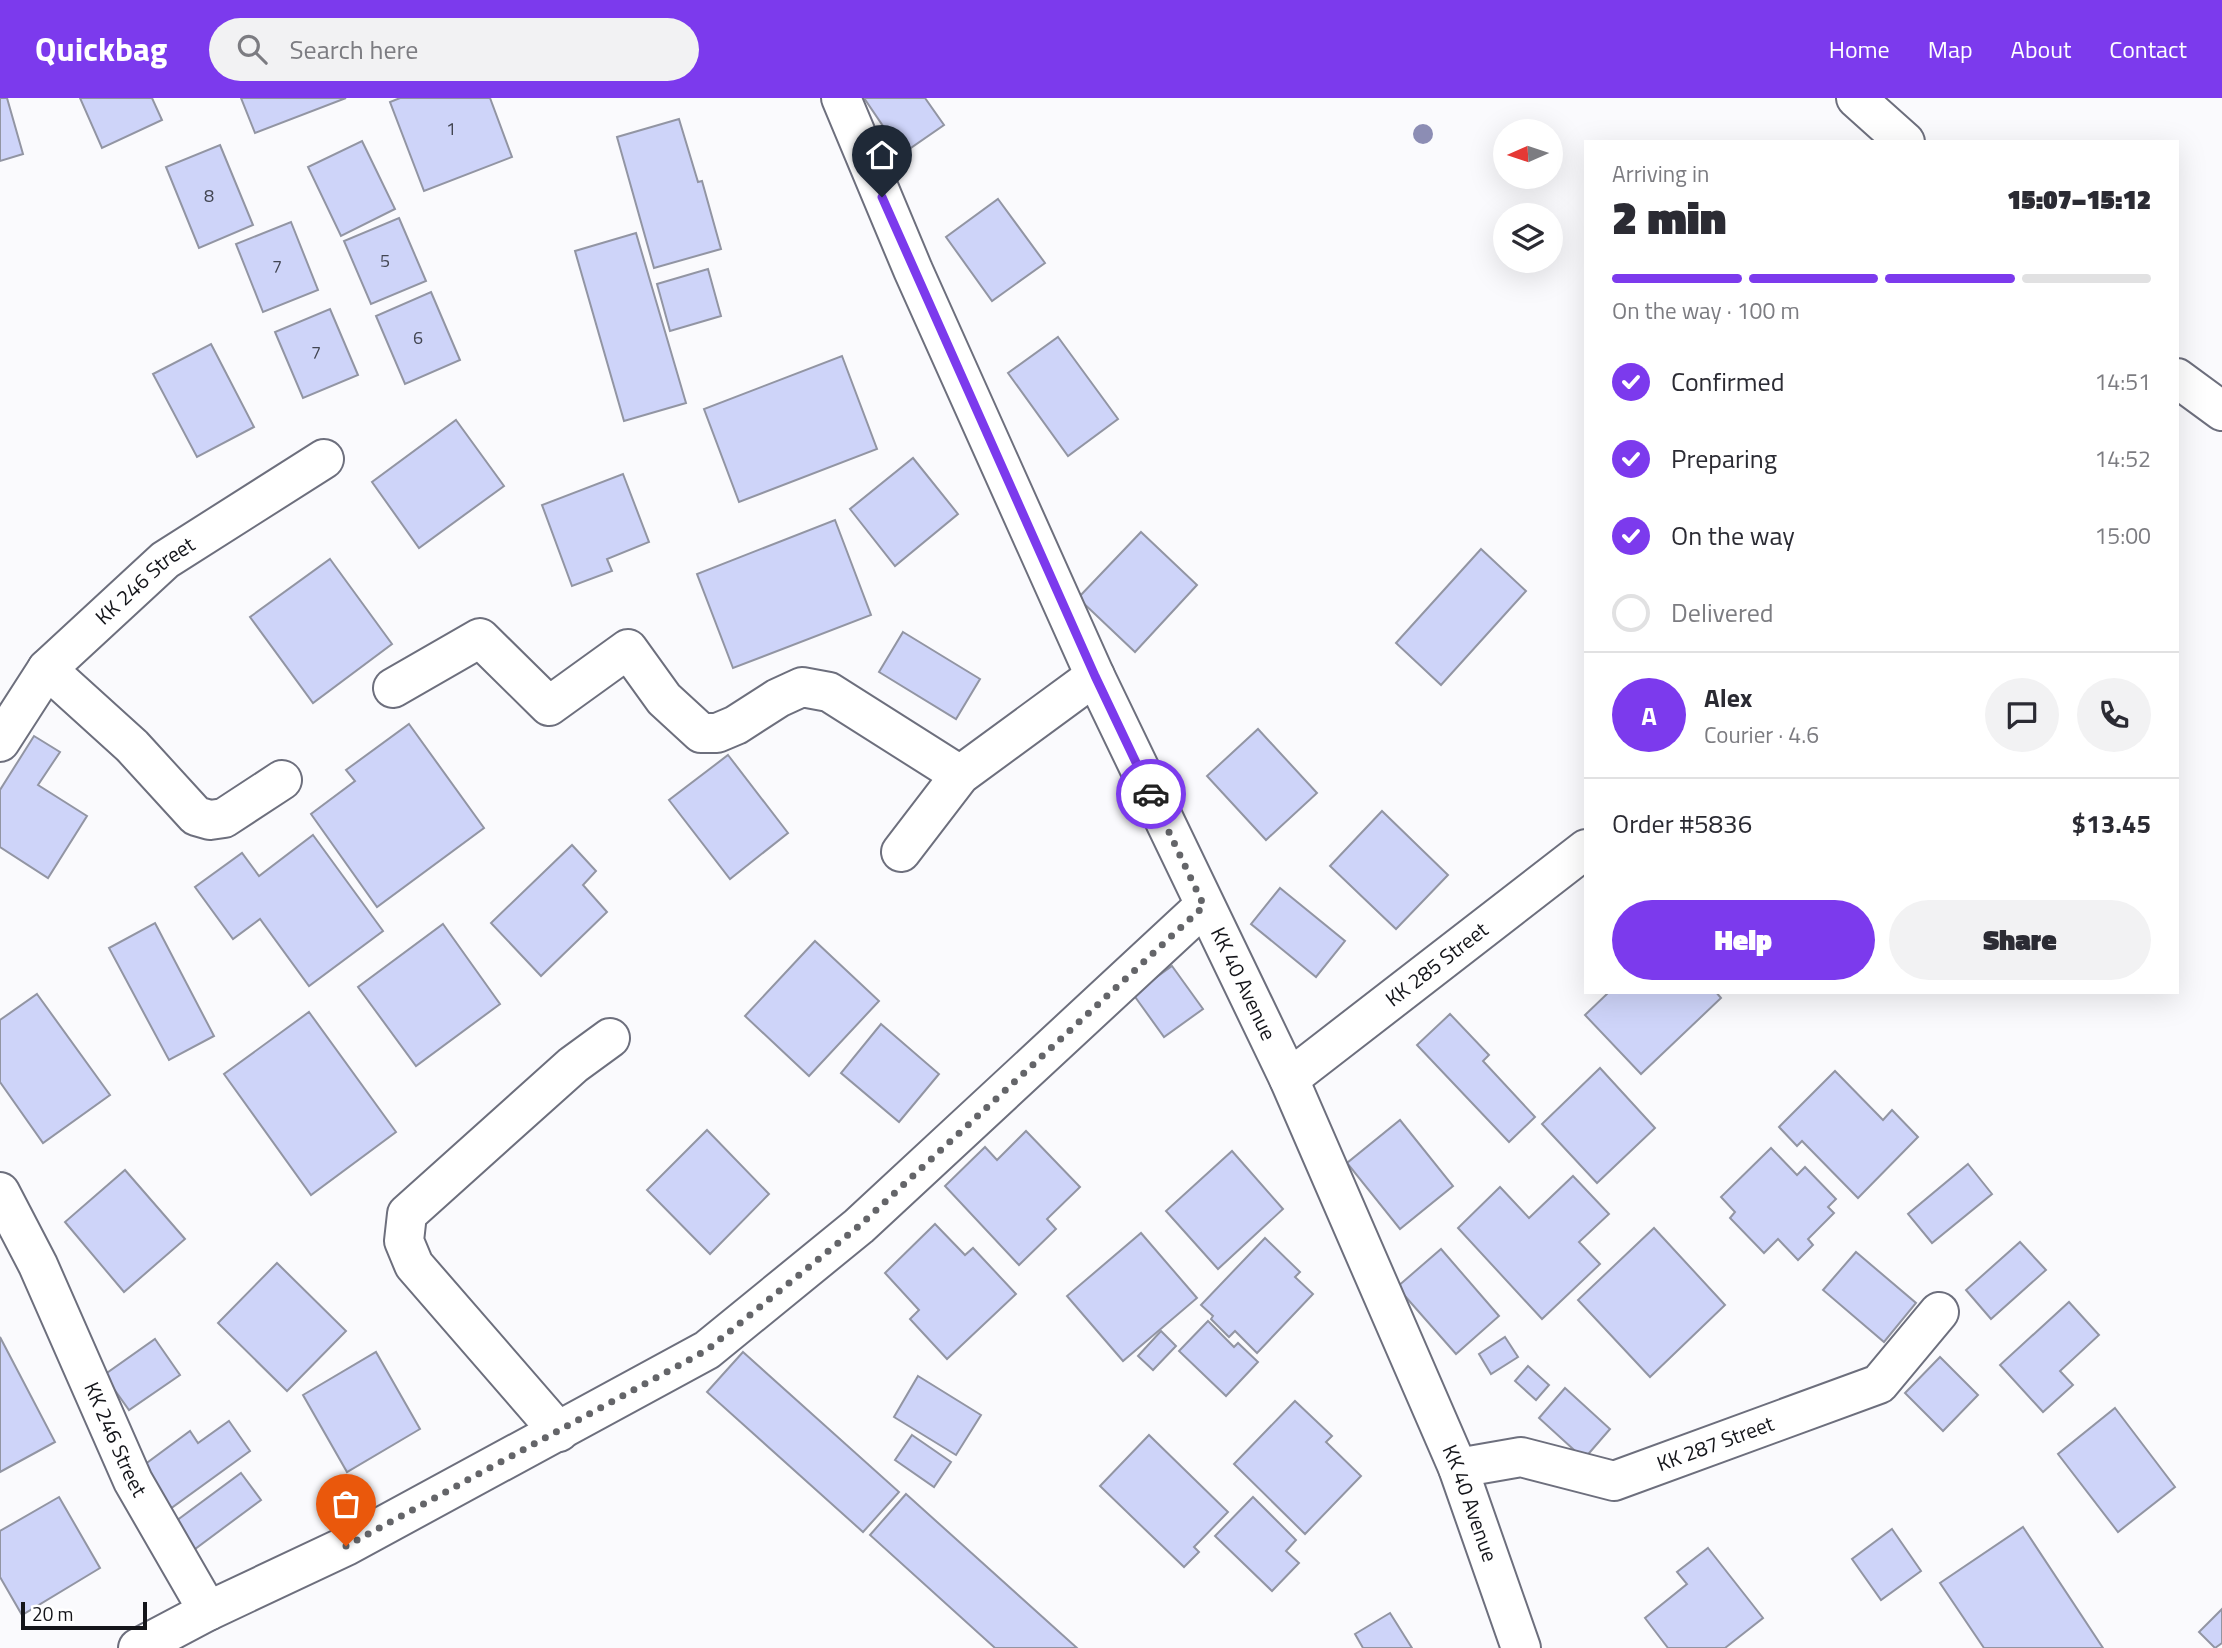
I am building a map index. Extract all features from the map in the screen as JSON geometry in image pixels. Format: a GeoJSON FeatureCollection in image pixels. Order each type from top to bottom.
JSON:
{"type":"FeatureCollection","features":[{"type":"Feature","properties":{"kind":"street","name":"KK 40 Avenue"},"geometry":{"type":"LineString","coordinates":[[841,98],[913,270],[1095,676],[1289,1079],[1458,1468],[1521,1648]]}},
{"type":"Feature","properties":{"kind":"street"},"geometry":{"type":"LineString","coordinates":[[1856,98],[1903,140]]}},
{"type":"Feature","properties":{"kind":"street"},"geometry":{"type":"LineString","coordinates":[[2179,379],[2222,411]]}},
{"type":"Feature","properties":{"kind":"street","name":"KK 246 Street"},"geometry":{"type":"LineString","coordinates":[[0,742],[47,669],[164,560],[324,459]]}},
{"type":"Feature","properties":{"kind":"street"},"geometry":{"type":"LineString","coordinates":[[393,688],[480,638],[549,706],[628,649],[664,699],[701,733],[717,733],[726,729],[802,687],[829,692],[960,775]]}},
{"type":"Feature","properties":{"kind":"street"},"geometry":{"type":"LineString","coordinates":[[47,669],[132,746],[196,816],[210,820],[224,818],[282,780]]}},
{"type":"Feature","properties":{"kind":"street"},"geometry":{"type":"LineString","coordinates":[[901,852],[960,775],[1095,676]]}},
{"type":"Feature","properties":{"kind":"street","name":"KK 285 Street"},"geometry":{"type":"LineString","coordinates":[[1289,1079],[1584,851]]}},
{"type":"Feature","properties":{"kind":"street"},"geometry":{"type":"LineString","coordinates":[[138,1648],[208,1611],[346,1546],[707,1350],[859,1226],[1204,906]]}},
{"type":"Feature","properties":{"kind":"street"},"geometry":{"type":"LineString","coordinates":[[559,1432],[414,1265],[404,1241],[407,1214],[573,1065],[610,1038]]}},
{"type":"Feature","properties":{"kind":"street","name":"KK 246 Street"},"geometry":{"type":"LineString","coordinates":[[0,1192],[38,1265],[133,1481],[208,1611]]}},
{"type":"Feature","properties":{"kind":"street","name":"KK 287 Street"},"geometry":{"type":"LineString","coordinates":[[1458,1468],[1521,1457],[1614,1480],[1879,1384],[1939,1312]]}},
{"type":"Feature","properties":{"kind":"building"},"geometry":{"type":"Polygon","coordinates":[[[0,98],[7,98],[23,154],[0,161],[0,98]]]}},
{"type":"Feature","properties":{"kind":"building"},"geometry":{"type":"Polygon","coordinates":[[[80,98],[152,98],[162,120],[102,148],[80,98]]]}},
{"type":"Feature","properties":{"kind":"building"},"geometry":{"type":"Polygon","coordinates":[[[241,98],[346,98],[255,133],[241,98]]]}},
{"type":"Feature","properties":{"kind":"building"},"geometry":{"type":"Polygon","coordinates":[[[400,98],[490,98],[512,157],[424,191],[390,102],[400,98]]]}},
{"type":"Feature","properties":{"kind":"building"},"geometry":{"type":"Polygon","coordinates":[[[864,98],[925,98],[944,125],[902,154],[864,98]]]}},
{"type":"Feature","properties":{"kind":"building"},"geometry":{"type":"Polygon","coordinates":[[[679,119],[698,182],[702,181],[721,249],[654,268],[617,137],[679,119]]]}},
{"type":"Feature","properties":{"kind":"building"},"geometry":{"type":"Polygon","coordinates":[[[362,141],[395,209],[341,236],[308,167],[362,141]]]}},
{"type":"Feature","properties":{"kind":"building"},"geometry":{"type":"Polygon","coordinates":[[[220,145],[253,225],[199,248],[166,167],[220,145]]]}},
{"type":"Feature","properties":{"kind":"building"},"geometry":{"type":"Polygon","coordinates":[[[998,199],[1045,263],[992,301],[946,237],[998,199]]]}},
{"type":"Feature","properties":{"kind":"building"},"geometry":{"type":"Polygon","coordinates":[[[399,218],[426,281],[371,304],[344,241],[399,218]]]}},
{"type":"Feature","properties":{"kind":"building"},"geometry":{"type":"Polygon","coordinates":[[[291,222],[318,290],[263,312],[236,244],[291,222]]]}},
{"type":"Feature","properties":{"kind":"building"},"geometry":{"type":"Polygon","coordinates":[[[636,233],[686,403],[624,421],[575,251],[636,233]]]}},
{"type":"Feature","properties":{"kind":"building"},"geometry":{"type":"Polygon","coordinates":[[[708,269],[721,316],[670,331],[657,284],[708,269]]]}},
{"type":"Feature","properties":{"kind":"building"},"geometry":{"type":"Polygon","coordinates":[[[431,292],[460,360],[405,384],[376,316],[431,292]]]}},
{"type":"Feature","properties":{"kind":"building"},"geometry":{"type":"Polygon","coordinates":[[[330,309],[358,375],[303,398],[275,332],[330,309]]]}},
{"type":"Feature","properties":{"kind":"building"},"geometry":{"type":"Polygon","coordinates":[[[1058,337],[1118,419],[1068,456],[1008,373],[1058,337]]]}},
{"type":"Feature","properties":{"kind":"building"},"geometry":{"type":"Polygon","coordinates":[[[211,344],[254,427],[197,457],[153,374],[211,344]]]}},
{"type":"Feature","properties":{"kind":"building"},"geometry":{"type":"Polygon","coordinates":[[[842,356],[877,449],[739,502],[704,409],[842,356]]]}},
{"type":"Feature","properties":{"kind":"building"},"geometry":{"type":"Polygon","coordinates":[[[456,420],[504,486],[419,548],[372,482],[456,420]]]}},
{"type":"Feature","properties":{"kind":"building"},"geometry":{"type":"Polygon","coordinates":[[[913,458],[958,514],[895,566],[850,509],[913,458]]]}},
{"type":"Feature","properties":{"kind":"building"},"geometry":{"type":"Polygon","coordinates":[[[623,474],[649,542],[607,559],[612,571],[572,586],[542,505],[623,474]]]}},
{"type":"Feature","properties":{"kind":"building"},"geometry":{"type":"Polygon","coordinates":[[[835,520],[871,615],[733,668],[697,574],[835,520]]]}},
{"type":"Feature","properties":{"kind":"building"},"geometry":{"type":"Polygon","coordinates":[[[1141,532],[1197,585],[1135,652],[1078,598],[1141,532]]]}},
{"type":"Feature","properties":{"kind":"building"},"geometry":{"type":"Polygon","coordinates":[[[1481,549],[1526,591],[1441,685],[1396,643],[1481,549]]]}},
{"type":"Feature","properties":{"kind":"building"},"geometry":{"type":"Polygon","coordinates":[[[330,559],[392,644],[313,703],[250,617],[330,559]]]}},
{"type":"Feature","properties":{"kind":"building"},"geometry":{"type":"Polygon","coordinates":[[[903,632],[980,679],[956,719],[879,672],[903,632]]]}},
{"type":"Feature","properties":{"kind":"building"},"geometry":{"type":"Polygon","coordinates":[[[409,724],[484,828],[377,907],[311,814],[355,781],[346,770],[409,724]]]}},
{"type":"Feature","properties":{"kind":"building"},"geometry":{"type":"Polygon","coordinates":[[[1258,729],[1317,793],[1266,840],[1207,776],[1258,729]]]}},
{"type":"Feature","properties":{"kind":"building"},"geometry":{"type":"Polygon","coordinates":[[[34,736],[60,752],[38,785],[87,816],[48,878],[0,847],[0,790],[34,736]]]}},
{"type":"Feature","properties":{"kind":"building"},"geometry":{"type":"Polygon","coordinates":[[[728,755],[788,833],[730,879],[669,800],[728,755]]]}},
{"type":"Feature","properties":{"kind":"building"},"geometry":{"type":"Polygon","coordinates":[[[1382,811],[1448,875],[1396,929],[1330,866],[1382,811]]]}},
{"type":"Feature","properties":{"kind":"building"},"geometry":{"type":"Polygon","coordinates":[[[313,835],[383,931],[309,986],[260,919],[233,939],[195,887],[242,853],[259,876],[313,835]]]}},
{"type":"Feature","properties":{"kind":"building"},"geometry":{"type":"Polygon","coordinates":[[[572,845],[596,871],[583,885],[607,912],[541,976],[491,923],[572,845]]]}},
{"type":"Feature","properties":{"kind":"building"},"geometry":{"type":"Polygon","coordinates":[[[1280,888],[1345,941],[1316,977],[1251,924],[1280,888]]]}},
{"type":"Feature","properties":{"kind":"building"},"geometry":{"type":"Polygon","coordinates":[[[155,923],[214,1036],[169,1060],[109,948],[155,923]]]}},
{"type":"Feature","properties":{"kind":"building"},"geometry":{"type":"Polygon","coordinates":[[[443,924],[500,1004],[416,1066],[358,987],[443,924]]]}},
{"type":"Feature","properties":{"kind":"building"},"geometry":{"type":"Polygon","coordinates":[[[815,941],[879,1001],[809,1076],[745,1016],[815,941]]]}},
{"type":"Feature","properties":{"kind":"building"},"geometry":{"type":"Polygon","coordinates":[[[1172,966],[1203,1009],[1164,1037],[1133,994],[1172,966]]]}},
{"type":"Feature","properties":{"kind":"building"},"geometry":{"type":"Polygon","coordinates":[[[37,994],[110,1095],[43,1143],[0,1082],[0,1020],[37,994]]]}},
{"type":"Feature","properties":{"kind":"building"},"geometry":{"type":"Polygon","coordinates":[[[1607,994],[1718,994],[1721,998],[1641,1074],[1585,1015],[1607,994]]]}},
{"type":"Feature","properties":{"kind":"building"},"geometry":{"type":"Polygon","coordinates":[[[309,1012],[396,1132],[311,1195],[224,1074],[309,1012]]]}},
{"type":"Feature","properties":{"kind":"building"},"geometry":{"type":"Polygon","coordinates":[[[1450,1014],[1489,1055],[1483,1061],[1535,1117],[1509,1142],[1417,1045],[1450,1014]]]}},
{"type":"Feature","properties":{"kind":"building"},"geometry":{"type":"Polygon","coordinates":[[[881,1024],[939,1074],[899,1122],[841,1073],[881,1024]]]}},
{"type":"Feature","properties":{"kind":"building"},"geometry":{"type":"Polygon","coordinates":[[[1600,1068],[1655,1128],[1597,1183],[1542,1124],[1600,1068]]]}},
{"type":"Feature","properties":{"kind":"building"},"geometry":{"type":"Polygon","coordinates":[[[1835,1071],[1883,1120],[1892,1110],[1918,1137],[1858,1198],[1802,1141],[1797,1146],[1779,1127],[1835,1071]]]}},
{"type":"Feature","properties":{"kind":"building"},"geometry":{"type":"Polygon","coordinates":[[[1400,1120],[1453,1186],[1400,1229],[1347,1163],[1400,1120]]]}},
{"type":"Feature","properties":{"kind":"building"},"geometry":{"type":"Polygon","coordinates":[[[707,1130],[769,1194],[710,1254],[647,1190],[707,1130]]]}},
{"type":"Feature","properties":{"kind":"building"},"geometry":{"type":"Polygon","coordinates":[[[1026,1131],[1080,1187],[1047,1219],[1056,1229],[1019,1265],[945,1186],[985,1147],[997,1160],[1026,1131]]]}},
{"type":"Feature","properties":{"kind":"building"},"geometry":{"type":"Polygon","coordinates":[[[1771,1148],[1797,1175],[1805,1167],[1836,1199],[1828,1207],[1834,1213],[1808,1239],[1813,1245],[1798,1260],[1778,1239],[1764,1253],[1730,1218],[1735,1212],[1721,1197],[1771,1148]]]}},
{"type":"Feature","properties":{"kind":"building"},"geometry":{"type":"Polygon","coordinates":[[[1232,1151],[1283,1209],[1218,1269],[1166,1211],[1232,1151]]]}},
{"type":"Feature","properties":{"kind":"building"},"geometry":{"type":"Polygon","coordinates":[[[1968,1164],[1992,1194],[1932,1243],[1908,1214],[1968,1164]]]}},
{"type":"Feature","properties":{"kind":"building"},"geometry":{"type":"Polygon","coordinates":[[[125,1170],[185,1239],[124,1292],[65,1222],[125,1170]]]}},
{"type":"Feature","properties":{"kind":"building"},"geometry":{"type":"Polygon","coordinates":[[[1573,1176],[1609,1214],[1579,1242],[1600,1264],[1542,1319],[1458,1228],[1500,1187],[1529,1218],[1573,1176]]]}},
{"type":"Feature","properties":{"kind":"building"},"geometry":{"type":"Polygon","coordinates":[[[935,1224],[965,1255],[973,1248],[1016,1294],[947,1359],[910,1319],[919,1310],[885,1273],[935,1224]]]}},
{"type":"Feature","properties":{"kind":"building"},"geometry":{"type":"Polygon","coordinates":[[[1654,1228],[1725,1305],[1650,1377],[1578,1300],[1654,1228]]]}},
{"type":"Feature","properties":{"kind":"building"},"geometry":{"type":"Polygon","coordinates":[[[1141,1233],[1197,1298],[1123,1361],[1067,1296],[1141,1233]]]}},
{"type":"Feature","properties":{"kind":"building"},"geometry":{"type":"Polygon","coordinates":[[[1265,1238],[1300,1272],[1295,1277],[1313,1294],[1257,1353],[1235,1331],[1229,1337],[1201,1305],[1265,1238]]]}},
{"type":"Feature","properties":{"kind":"building"},"geometry":{"type":"Polygon","coordinates":[[[2020,1242],[2046,1270],[1991,1319],[1966,1290],[2020,1242]]]}},
{"type":"Feature","properties":{"kind":"building"},"geometry":{"type":"Polygon","coordinates":[[[1441,1249],[1499,1316],[1456,1354],[1397,1287],[1441,1249]]]}},
{"type":"Feature","properties":{"kind":"building"},"geometry":{"type":"Polygon","coordinates":[[[1856,1252],[1916,1303],[1884,1342],[1823,1290],[1856,1252]]]}},
{"type":"Feature","properties":{"kind":"building"},"geometry":{"type":"Polygon","coordinates":[[[277,1263],[346,1331],[287,1391],[218,1323],[277,1263]]]}},
{"type":"Feature","properties":{"kind":"building"},"geometry":{"type":"Polygon","coordinates":[[[2069,1302],[2099,1335],[2060,1371],[2073,1385],[2043,1412],[2000,1365],[2069,1302]]]}},
{"type":"Feature","properties":{"kind":"building"},"geometry":{"type":"Polygon","coordinates":[[[1208,1321],[1234,1347],[1238,1343],[1258,1362],[1226,1396],[1179,1351],[1208,1321]]]}},
{"type":"Feature","properties":{"kind":"building"},"geometry":{"type":"Polygon","coordinates":[[[1161,1331],[1176,1346],[1153,1370],[1138,1356],[1161,1331]]]}},
{"type":"Feature","properties":{"kind":"building"},"geometry":{"type":"Polygon","coordinates":[[[0,1337],[55,1442],[0,1472],[0,1337]]]}},
{"type":"Feature","properties":{"kind":"building"},"geometry":{"type":"Polygon","coordinates":[[[1505,1337],[1518,1357],[1491,1374],[1479,1354],[1505,1337]]]}},
{"type":"Feature","properties":{"kind":"building"},"geometry":{"type":"Polygon","coordinates":[[[155,1339],[180,1375],[129,1410],[104,1375],[155,1339]]]}},
{"type":"Feature","properties":{"kind":"building"},"geometry":{"type":"Polygon","coordinates":[[[376,1352],[420,1429],[347,1472],[303,1395],[376,1352]]]}},
{"type":"Feature","properties":{"kind":"building"},"geometry":{"type":"Polygon","coordinates":[[[743,1352],[899,1492],[863,1532],[707,1392],[743,1352]]]}},
{"type":"Feature","properties":{"kind":"building"},"geometry":{"type":"Polygon","coordinates":[[[1940,1357],[1978,1395],[1943,1431],[1905,1393],[1940,1357]]]}},
{"type":"Feature","properties":{"kind":"building"},"geometry":{"type":"Polygon","coordinates":[[[1528,1366],[1549,1385],[1536,1400],[1515,1381],[1528,1366]]]}},
{"type":"Feature","properties":{"kind":"building"},"geometry":{"type":"Polygon","coordinates":[[[918,1376],[981,1415],[956,1455],[894,1417],[918,1376]]]}},
{"type":"Feature","properties":{"kind":"building"},"geometry":{"type":"Polygon","coordinates":[[[1565,1388],[1610,1429],[1584,1459],[1539,1418],[1565,1388]]]}},
{"type":"Feature","properties":{"kind":"building"},"geometry":{"type":"Polygon","coordinates":[[[1295,1401],[1332,1436],[1326,1442],[1361,1476],[1305,1534],[1234,1464],[1295,1401]]]}},
{"type":"Feature","properties":{"kind":"building"},"geometry":{"type":"Polygon","coordinates":[[[2115,1408],[2175,1487],[2118,1532],[2058,1454],[2115,1408]]]}},
{"type":"Feature","properties":{"kind":"building"},"geometry":{"type":"Polygon","coordinates":[[[229,1421],[250,1451],[170,1509],[140,1468],[190,1431],[198,1443],[229,1421]]]}},
{"type":"Feature","properties":{"kind":"building"},"geometry":{"type":"Polygon","coordinates":[[[912,1435],[951,1462],[934,1487],[895,1460],[912,1435]]]}},
{"type":"Feature","properties":{"kind":"building"},"geometry":{"type":"Polygon","coordinates":[[[1149,1435],[1228,1512],[1194,1547],[1199,1552],[1184,1567],[1100,1486],[1149,1435]]]}},
{"type":"Feature","properties":{"kind":"building"},"geometry":{"type":"Polygon","coordinates":[[[241,1473],[261,1500],[191,1552],[172,1524],[241,1473]]]}},
{"type":"Feature","properties":{"kind":"building"},"geometry":{"type":"Polygon","coordinates":[[[906,1494],[1077,1648],[995,1648],[870,1535],[906,1494]]]}},
{"type":"Feature","properties":{"kind":"building"},"geometry":{"type":"Polygon","coordinates":[[[59,1497],[100,1568],[22,1615],[0,1577],[0,1531],[59,1497]]]}},
{"type":"Feature","properties":{"kind":"building"},"geometry":{"type":"Polygon","coordinates":[[[1253,1497],[1296,1540],[1286,1551],[1299,1563],[1272,1591],[1215,1536],[1253,1497]]]}},
{"type":"Feature","properties":{"kind":"building"},"geometry":{"type":"Polygon","coordinates":[[[2023,1527],[2103,1648],[1984,1648],[1940,1583],[2023,1527]]]}},
{"type":"Feature","properties":{"kind":"building"},"geometry":{"type":"Polygon","coordinates":[[[1892,1529],[1921,1571],[1881,1600],[1852,1559],[1892,1529]]]}},
{"type":"Feature","properties":{"kind":"building"},"geometry":{"type":"Polygon","coordinates":[[[1708,1548],[1763,1618],[1725,1648],[1668,1648],[1645,1618],[1687,1584],[1677,1572],[1708,1548]]]}},
{"type":"Feature","properties":{"kind":"building"},"geometry":{"type":"Polygon","coordinates":[[[2222,1609],[2222,1643],[2215,1648],[2199,1632],[2222,1609]]]}},
{"type":"Feature","properties":{"kind":"building"},"geometry":{"type":"Polygon","coordinates":[[[1390,1613],[1412,1648],[1363,1648],[1355,1634],[1390,1613]]]}},
{"type":"Feature","properties":{"kind":"way so far"},"geometry":{"type":"LineString","coordinates":[[346,1546],[707,1350],[859,1226],[1204,906],[1151,794]]}},
{"type":"Feature","properties":{"kind":"route"},"geometry":{"type":"LineString","coordinates":[[882,197],[1095,676],[1151,794]]}}]}
